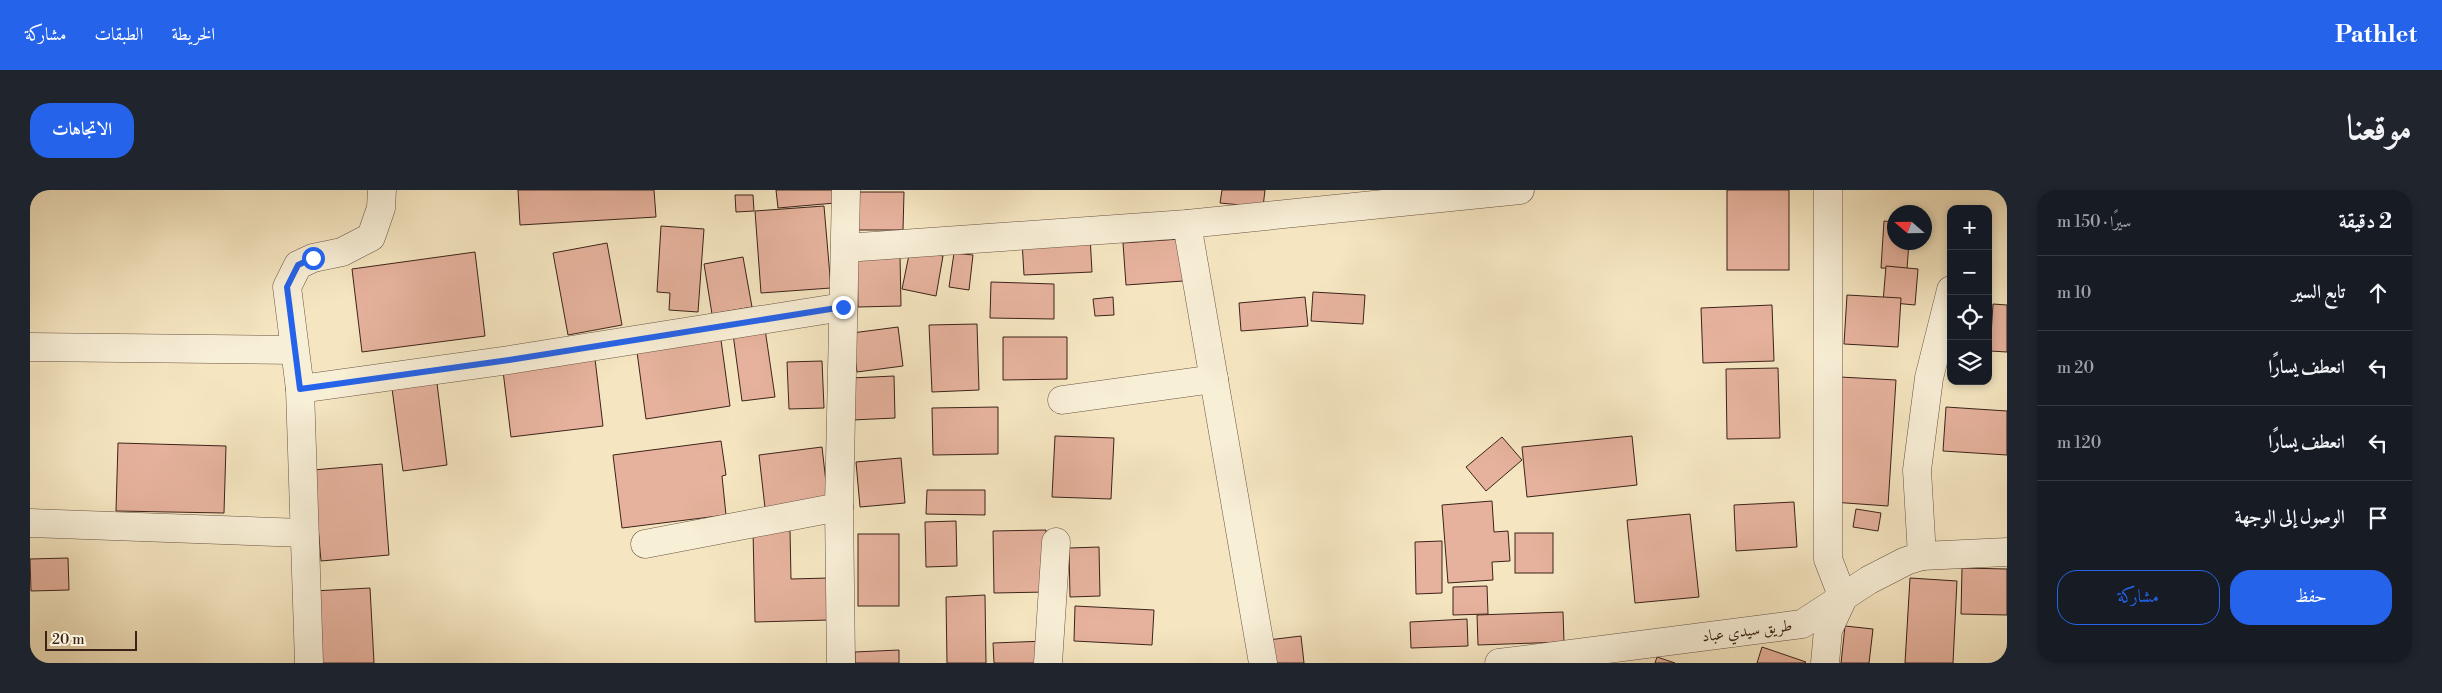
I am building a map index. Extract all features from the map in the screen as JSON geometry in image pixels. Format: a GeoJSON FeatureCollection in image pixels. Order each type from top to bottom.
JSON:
{"type":"FeatureCollection","features":[{"type":"Feature","properties":{"kind":"street"},"geometry":{"type":"LineString","coordinates":[[309,663],[300,389],[287,287],[298,265],[313,258],[342,252],[371,237],[381,208],[382,190]]}},
{"type":"Feature","properties":{"kind":"street"},"geometry":{"type":"LineString","coordinates":[[841,663],[839,507],[846,190]]}},
{"type":"Feature","properties":{"kind":"street"},"geometry":{"type":"LineString","coordinates":[[845,248],[1187,224],[1520,190]]}},
{"type":"Feature","properties":{"kind":"street"},"geometry":{"type":"LineString","coordinates":[[1825,663],[1828,630],[1842,598],[1828,559],[1828,190]]}},
{"type":"Feature","properties":{"kind":"street"},"geometry":{"type":"LineString","coordinates":[[1187,224],[1263,663]]}},
{"type":"Feature","properties":{"kind":"street"},"geometry":{"type":"LineString","coordinates":[[1922,556],[1917,470],[1929,378],[1950,295]]}},
{"type":"Feature","properties":{"kind":"street"},"geometry":{"type":"LineString","coordinates":[[300,389],[509,360],[843,307]]}},
{"type":"Feature","properties":{"kind":"street"},"geometry":{"type":"LineString","coordinates":[[30,347],[294,350]]}},
{"type":"Feature","properties":{"kind":"street"},"geometry":{"type":"LineString","coordinates":[[1062,400],[1214,379]]}},
{"type":"Feature","properties":{"kind":"street"},"geometry":{"type":"LineString","coordinates":[[645,544],[839,507]]}},
{"type":"Feature","properties":{"kind":"street"},"geometry":{"type":"LineString","coordinates":[[30,523],[304,533]]}},
{"type":"Feature","properties":{"kind":"street"},"geometry":{"type":"LineString","coordinates":[[1048,663],[1056,542]]}},
{"type":"Feature","properties":{"kind":"street","name":"طريق سيدي عباد"},"geometry":{"type":"LineString","coordinates":[[1499,663],[1802,624],[1869,580],[1922,556],[2007,552]]}},
{"type":"Feature","properties":{"kind":"building"},"geometry":{"type":"Polygon","coordinates":[[[518,190],[654,190],[656,217],[520,225],[518,190]]]}},
{"type":"Feature","properties":{"kind":"building"},"geometry":{"type":"Polygon","coordinates":[[[776,190],[834,190],[835,203],[778,208],[776,190]]]}},
{"type":"Feature","properties":{"kind":"building"},"geometry":{"type":"Polygon","coordinates":[[[1222,190],[1265,190],[1263,207],[1220,203],[1222,190]]]}},
{"type":"Feature","properties":{"kind":"building"},"geometry":{"type":"Polygon","coordinates":[[[1727,190],[1789,190],[1789,270],[1727,270],[1727,190]]]}},
{"type":"Feature","properties":{"kind":"building"},"geometry":{"type":"Polygon","coordinates":[[[856,192],[904,192],[903,230],[855,230],[856,192]]]}},
{"type":"Feature","properties":{"kind":"building"},"geometry":{"type":"Polygon","coordinates":[[[735,195],[753,195],[754,211],[736,212],[735,195]]]}},
{"type":"Feature","properties":{"kind":"building"},"geometry":{"type":"Polygon","coordinates":[[[824,206],[831,288],[761,293],[755,211],[824,206]]]}},
{"type":"Feature","properties":{"kind":"building"},"geometry":{"type":"Polygon","coordinates":[[[1884,221],[1887,221],[1887,250],[1908,250],[1907,269],[1881,268],[1884,221]]]}},
{"type":"Feature","properties":{"kind":"building"},"geometry":{"type":"Polygon","coordinates":[[[661,226],[704,229],[698,312],[669,310],[670,293],[657,292],[661,226]]]}},
{"type":"Feature","properties":{"kind":"building"},"geometry":{"type":"Polygon","coordinates":[[[1090,236],[1092,272],[1024,275],[1022,241],[1090,236]]]}},
{"type":"Feature","properties":{"kind":"building"},"geometry":{"type":"Polygon","coordinates":[[[1180,239],[1183,281],[1126,285],[1123,243],[1180,239]]]}},
{"type":"Feature","properties":{"kind":"building"},"geometry":{"type":"Polygon","coordinates":[[[607,243],[622,325],[568,335],[553,253],[607,243]]]}},
{"type":"Feature","properties":{"kind":"building"},"geometry":{"type":"Polygon","coordinates":[[[910,250],[943,256],[936,296],[902,289],[910,250]]]}},
{"type":"Feature","properties":{"kind":"building"},"geometry":{"type":"Polygon","coordinates":[[[475,252],[485,336],[362,352],[352,269],[475,252]]]}},
{"type":"Feature","properties":{"kind":"building"},"geometry":{"type":"Polygon","coordinates":[[[954,253],[973,255],[969,290],[949,287],[954,253]]]}},
{"type":"Feature","properties":{"kind":"building"},"geometry":{"type":"Polygon","coordinates":[[[900,255],[901,306],[858,307],[857,256],[900,255]]]}},
{"type":"Feature","properties":{"kind":"building"},"geometry":{"type":"Polygon","coordinates":[[[743,257],[752,307],[712,314],[704,264],[743,257]]]}},
{"type":"Feature","properties":{"kind":"building"},"geometry":{"type":"Polygon","coordinates":[[[1886,266],[1918,269],[1915,305],[1883,302],[1886,266]]]}},
{"type":"Feature","properties":{"kind":"building"},"geometry":{"type":"Polygon","coordinates":[[[991,282],[1054,284],[1054,319],[990,318],[991,282]]]}},
{"type":"Feature","properties":{"kind":"building"},"geometry":{"type":"Polygon","coordinates":[[[1313,292],[1365,295],[1363,324],[1311,321],[1313,292]]]}},
{"type":"Feature","properties":{"kind":"building"},"geometry":{"type":"Polygon","coordinates":[[[1847,295],[1901,298],[1898,347],[1844,344],[1847,295]]]}},
{"type":"Feature","properties":{"kind":"building"},"geometry":{"type":"Polygon","coordinates":[[[1113,297],[1114,315],[1095,316],[1093,299],[1113,297]]]}},
{"type":"Feature","properties":{"kind":"building"},"geometry":{"type":"Polygon","coordinates":[[[1305,297],[1308,326],[1241,331],[1239,303],[1305,297]]]}},
{"type":"Feature","properties":{"kind":"building"},"geometry":{"type":"Polygon","coordinates":[[[1993,304],[2007,305],[2007,352],[1992,351],[1993,304]]]}},
{"type":"Feature","properties":{"kind":"building"},"geometry":{"type":"Polygon","coordinates":[[[1772,305],[1774,361],[1703,363],[1701,308],[1772,305]]]}},
{"type":"Feature","properties":{"kind":"building"},"geometry":{"type":"Polygon","coordinates":[[[977,324],[979,390],[932,392],[929,325],[977,324]]]}},
{"type":"Feature","properties":{"kind":"building"},"geometry":{"type":"Polygon","coordinates":[[[898,327],[903,366],[857,372],[852,333],[898,327]]]}},
{"type":"Feature","properties":{"kind":"building"},"geometry":{"type":"Polygon","coordinates":[[[765,329],[775,397],[742,401],[733,334],[765,329]]]}},
{"type":"Feature","properties":{"kind":"building"},"geometry":{"type":"Polygon","coordinates":[[[1003,337],[1067,337],[1067,379],[1003,380],[1003,337]]]}},
{"type":"Feature","properties":{"kind":"building"},"geometry":{"type":"Polygon","coordinates":[[[721,340],[730,406],[646,419],[637,352],[721,340]]]}},
{"type":"Feature","properties":{"kind":"building"},"geometry":{"type":"Polygon","coordinates":[[[595,359],[603,426],[511,437],[503,371],[595,359]]]}},
{"type":"Feature","properties":{"kind":"building"},"geometry":{"type":"Polygon","coordinates":[[[822,361],[824,408],[789,409],[787,362],[822,361]]]}},
{"type":"Feature","properties":{"kind":"building"},"geometry":{"type":"Polygon","coordinates":[[[1778,368],[1780,438],[1727,439],[1726,369],[1778,368]]]}},
{"type":"Feature","properties":{"kind":"building"},"geometry":{"type":"Polygon","coordinates":[[[436,375],[447,465],[403,471],[391,381],[436,375]]]}},
{"type":"Feature","properties":{"kind":"building"},"geometry":{"type":"Polygon","coordinates":[[[894,376],[895,418],[852,420],[851,378],[894,376]]]}},
{"type":"Feature","properties":{"kind":"building"},"geometry":{"type":"Polygon","coordinates":[[[1840,377],[1896,380],[1888,506],[1832,502],[1840,377]]]}},
{"type":"Feature","properties":{"kind":"building"},"geometry":{"type":"Polygon","coordinates":[[[998,407],[998,454],[933,455],[932,408],[998,407]]]}},
{"type":"Feature","properties":{"kind":"building"},"geometry":{"type":"Polygon","coordinates":[[[1946,407],[2007,411],[2007,455],[1943,451],[1946,407]]]}},
{"type":"Feature","properties":{"kind":"building"},"geometry":{"type":"Polygon","coordinates":[[[1055,436],[1114,438],[1111,499],[1052,497],[1055,436]]]}},
{"type":"Feature","properties":{"kind":"building"},"geometry":{"type":"Polygon","coordinates":[[[1632,436],[1637,485],[1527,497],[1522,447],[1632,436]]]}},
{"type":"Feature","properties":{"kind":"building"},"geometry":{"type":"Polygon","coordinates":[[[1502,437],[1522,460],[1486,491],[1466,467],[1502,437]]]}},
{"type":"Feature","properties":{"kind":"building"},"geometry":{"type":"Polygon","coordinates":[[[721,441],[726,475],[722,476],[726,515],[622,528],[613,455],[721,441]]]}},
{"type":"Feature","properties":{"kind":"building"},"geometry":{"type":"Polygon","coordinates":[[[118,443],[226,446],[224,513],[116,511],[118,443]]]}},
{"type":"Feature","properties":{"kind":"building"},"geometry":{"type":"Polygon","coordinates":[[[822,447],[828,500],[765,508],[759,455],[822,447]]]}},
{"type":"Feature","properties":{"kind":"building"},"geometry":{"type":"Polygon","coordinates":[[[901,458],[905,503],[860,507],[856,462],[901,458]]]}},
{"type":"Feature","properties":{"kind":"building"},"geometry":{"type":"Polygon","coordinates":[[[382,464],[389,555],[321,561],[313,470],[382,464]]]}},
{"type":"Feature","properties":{"kind":"building"},"geometry":{"type":"Polygon","coordinates":[[[927,490],[985,490],[985,515],[926,514],[927,490]]]}},
{"type":"Feature","properties":{"kind":"building"},"geometry":{"type":"Polygon","coordinates":[[[1492,501],[1494,532],[1508,531],[1510,561],[1492,562],[1493,580],[1448,583],[1442,505],[1492,501]]]}},
{"type":"Feature","properties":{"kind":"building"},"geometry":{"type":"Polygon","coordinates":[[[1794,502],[1797,547],[1736,551],[1734,505],[1794,502]]]}},
{"type":"Feature","properties":{"kind":"building"},"geometry":{"type":"Polygon","coordinates":[[[1856,509],[1881,513],[1878,531],[1853,527],[1856,509]]]}},
{"type":"Feature","properties":{"kind":"building"},"geometry":{"type":"Polygon","coordinates":[[[1690,514],[1699,597],[1635,603],[1627,520],[1690,514]]]}},
{"type":"Feature","properties":{"kind":"building"},"geometry":{"type":"Polygon","coordinates":[[[956,521],[957,566],[926,567],[925,522],[956,521]]]}},
{"type":"Feature","properties":{"kind":"building"},"geometry":{"type":"Polygon","coordinates":[[[790,530],[791,579],[829,578],[829,620],[755,622],[753,531],[790,530]]]}},
{"type":"Feature","properties":{"kind":"building"},"geometry":{"type":"Polygon","coordinates":[[[1046,530],[1047,592],[994,593],[993,531],[1046,530]]]}},
{"type":"Feature","properties":{"kind":"building"},"geometry":{"type":"Polygon","coordinates":[[[1515,533],[1553,533],[1553,573],[1515,573],[1515,533]]]}},
{"type":"Feature","properties":{"kind":"building"},"geometry":{"type":"Polygon","coordinates":[[[858,534],[899,534],[899,606],[858,606],[858,534]]]}},
{"type":"Feature","properties":{"kind":"building"},"geometry":{"type":"Polygon","coordinates":[[[1442,541],[1442,593],[1416,594],[1415,542],[1442,541]]]}},
{"type":"Feature","properties":{"kind":"building"},"geometry":{"type":"Polygon","coordinates":[[[1099,547],[1100,596],[1070,597],[1069,548],[1099,547]]]}},
{"type":"Feature","properties":{"kind":"building"},"geometry":{"type":"Polygon","coordinates":[[[68,558],[69,590],[31,591],[30,559],[68,558]]]}},
{"type":"Feature","properties":{"kind":"building"},"geometry":{"type":"Polygon","coordinates":[[[1962,568],[2007,569],[2007,615],[1961,614],[1962,568]]]}},
{"type":"Feature","properties":{"kind":"building"},"geometry":{"type":"Polygon","coordinates":[[[1910,578],[1957,581],[1953,663],[1905,663],[1910,578]]]}},
{"type":"Feature","properties":{"kind":"building"},"geometry":{"type":"Polygon","coordinates":[[[1487,586],[1488,614],[1453,615],[1453,587],[1487,586]]]}},
{"type":"Feature","properties":{"kind":"building"},"geometry":{"type":"Polygon","coordinates":[[[370,588],[374,663],[316,663],[313,591],[370,588]]]}},
{"type":"Feature","properties":{"kind":"building"},"geometry":{"type":"Polygon","coordinates":[[[985,595],[986,663],[947,663],[946,597],[985,595]]]}},
{"type":"Feature","properties":{"kind":"building"},"geometry":{"type":"Polygon","coordinates":[[[1075,606],[1154,610],[1152,645],[1074,641],[1075,606]]]}},
{"type":"Feature","properties":{"kind":"building"},"geometry":{"type":"Polygon","coordinates":[[[1563,612],[1564,642],[1478,645],[1477,615],[1563,612]]]}},
{"type":"Feature","properties":{"kind":"building"},"geometry":{"type":"Polygon","coordinates":[[[1467,619],[1468,646],[1411,648],[1410,622],[1467,619]]]}},
{"type":"Feature","properties":{"kind":"building"},"geometry":{"type":"Polygon","coordinates":[[[1845,626],[1873,629],[1869,663],[1841,663],[1845,626]]]}},
{"type":"Feature","properties":{"kind":"building"},"geometry":{"type":"Polygon","coordinates":[[[1301,636],[1304,663],[1271,663],[1268,640],[1301,636]]]}},
{"type":"Feature","properties":{"kind":"building"},"geometry":{"type":"Polygon","coordinates":[[[1046,641],[1048,663],[994,663],[993,643],[1046,641]]]}},
{"type":"Feature","properties":{"kind":"building"},"geometry":{"type":"Polygon","coordinates":[[[1762,647],[1806,662],[1757,663],[1762,647]]]}},
{"type":"Feature","properties":{"kind":"building"},"geometry":{"type":"Polygon","coordinates":[[[899,650],[899,663],[855,663],[855,652],[899,650]]]}},
{"type":"Feature","properties":{"kind":"building"},"geometry":{"type":"Polygon","coordinates":[[[1657,657],[1675,663],[1655,663],[1657,657]]]}},
{"type":"Feature","properties":{"kind":"route"},"geometry":{"type":"LineString","coordinates":[[313,258],[298,265],[287,287],[300,389],[509,360],[843,307]]}}]}
